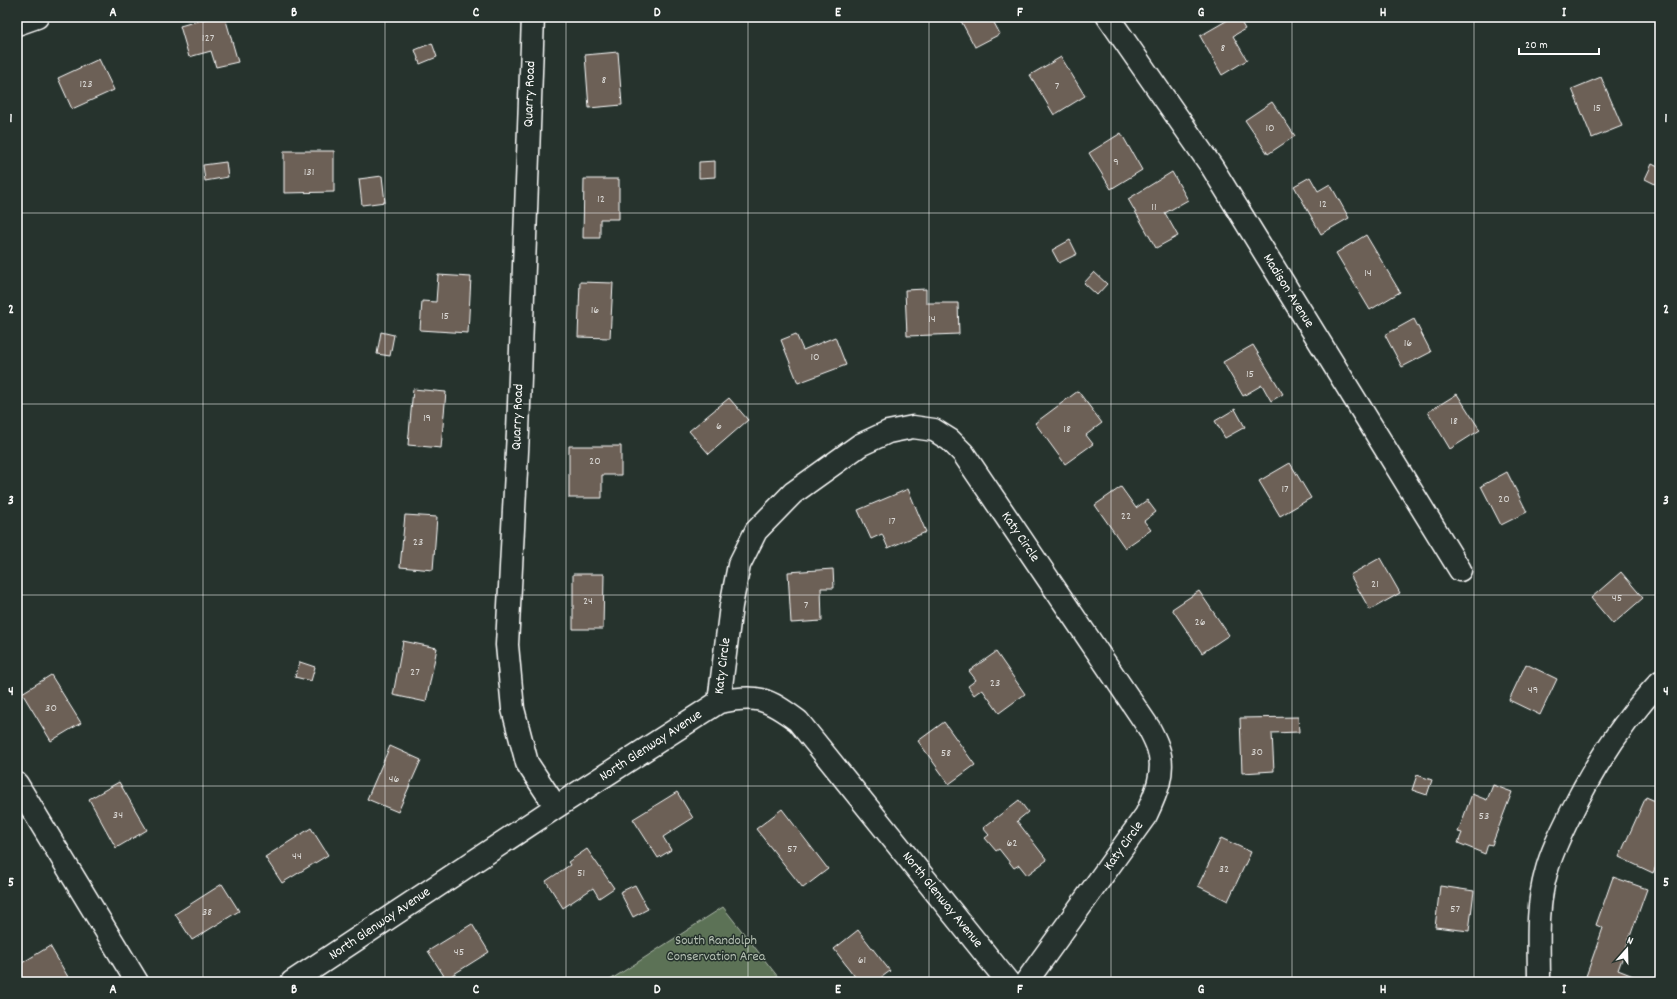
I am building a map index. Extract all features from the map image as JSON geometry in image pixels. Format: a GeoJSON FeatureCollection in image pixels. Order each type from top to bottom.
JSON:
{"type":"FeatureCollection","features":[{"type":"Feature","properties":{"kind":"street"},"geometry":{"type":"LineString","coordinates":[[17,24],[37,17]]}},
{"type":"Feature","properties":{"kind":"street","name":"Quarry Road"},"geometry":{"type":"LineString","coordinates":[[533,17],[518,432],[507,645],[514,709],[527,763],[556,807]]}},
{"type":"Feature","properties":{"kind":"street","name":"Madison Avenue"},"geometry":{"type":"LineString","coordinates":[[1108,17],[1212,167],[1460,570]]}},
{"type":"Feature","properties":{"kind":"street","name":"Katy Circle"},"geometry":{"type":"LineString","coordinates":[[719,702],[731,606],[739,565],[756,531],[793,493],[860,445],[888,432],[913,427],[934,430],[950,440],[963,453],[1149,728],[1159,749],[1161,772],[1156,793],[1146,815],[1026,982]]}},
{"type":"Feature","properties":{"kind":"street"},"geometry":{"type":"LineString","coordinates":[[1539,982],[1539,916],[1546,874],[1559,836],[1594,768],[1620,730],[1660,682]]}},
{"type":"Feature","properties":{"kind":"street","name":"North Glenway Avenue"},"geometry":{"type":"LineString","coordinates":[[292,982],[556,807],[719,702],[741,697],[761,699],[780,707],[798,721],[1008,982]]}},
{"type":"Feature","properties":{"kind":"street"},"geometry":{"type":"LineString","coordinates":[[17,784],[137,982]]}},
{"type":"Feature","properties":{"kind":"green space","name":"South Randolph Conservation Area"},"geometry":{"type":"Polygon","coordinates":[[[723,907],[782,982],[607,982],[723,907]]]}},
{"type":"Feature","properties":{"kind":"building"},"geometry":{"type":"Polygon","coordinates":[[[212,17],[225,17],[238,62],[216,67],[211,51],[189,57],[180,26],[212,17]]]}},
{"type":"Feature","properties":{"kind":"building"},"geometry":{"type":"Polygon","coordinates":[[[968,17],[991,17],[1000,34],[975,47],[961,21],[968,17]]]}},
{"type":"Feature","properties":{"kind":"building"},"geometry":{"type":"Polygon","coordinates":[[[1233,17],[1238,17],[1245,29],[1233,36],[1247,60],[1222,75],[1200,36],[1233,17]]]}},
{"type":"Feature","properties":{"kind":"building"},"geometry":{"type":"Polygon","coordinates":[[[432,43],[437,57],[420,64],[415,50],[432,43]]]}},
{"type":"Feature","properties":{"kind":"building"},"geometry":{"type":"Polygon","coordinates":[[[618,52],[622,105],[589,108],[585,55],[618,52]]]}},
{"type":"Feature","properties":{"kind":"building"},"geometry":{"type":"Polygon","coordinates":[[[1061,57],[1085,96],[1054,115],[1030,75],[1061,57]]]}},
{"type":"Feature","properties":{"kind":"building"},"geometry":{"type":"Polygon","coordinates":[[[99,59],[114,90],[72,109],[58,78],[99,59]]]}},
{"type":"Feature","properties":{"kind":"building"},"geometry":{"type":"Polygon","coordinates":[[[1601,77],[1622,126],[1592,138],[1572,89],[1601,77]]]}},
{"type":"Feature","properties":{"kind":"building"},"geometry":{"type":"Polygon","coordinates":[[[1272,102],[1295,136],[1268,154],[1245,120],[1272,102]]]}},
{"type":"Feature","properties":{"kind":"building"},"geometry":{"type":"Polygon","coordinates":[[[1121,133],[1142,170],[1111,189],[1089,153],[1121,133]]]}},
{"type":"Feature","properties":{"kind":"building"},"geometry":{"type":"Polygon","coordinates":[[[284,151],[334,151],[334,192],[284,193],[284,151]]]}},
{"type":"Feature","properties":{"kind":"building"},"geometry":{"type":"Polygon","coordinates":[[[715,161],[715,177],[699,178],[699,162],[715,161]]]}},
{"type":"Feature","properties":{"kind":"building"},"geometry":{"type":"Polygon","coordinates":[[[226,162],[228,177],[205,181],[203,165],[226,162]]]}},
{"type":"Feature","properties":{"kind":"building"},"geometry":{"type":"Polygon","coordinates":[[[1652,164],[1660,168],[1659,186],[1645,179],[1652,164]]]}},
{"type":"Feature","properties":{"kind":"building"},"geometry":{"type":"Polygon","coordinates":[[[1172,172],[1188,200],[1165,213],[1178,236],[1156,248],[1128,199],[1172,172]]]}},
{"type":"Feature","properties":{"kind":"building"},"geometry":{"type":"Polygon","coordinates":[[[382,176],[385,202],[362,205],[359,179],[382,176]]]}},
{"type":"Feature","properties":{"kind":"building"},"geometry":{"type":"Polygon","coordinates":[[[1310,177],[1318,191],[1330,184],[1349,218],[1321,234],[1294,186],[1310,177]]]}},
{"type":"Feature","properties":{"kind":"building"},"geometry":{"type":"Polygon","coordinates":[[[584,179],[619,179],[619,219],[600,219],[600,238],[583,238],[584,179]]]}},
{"type":"Feature","properties":{"kind":"building"},"geometry":{"type":"Polygon","coordinates":[[[1366,235],[1400,292],[1370,310],[1336,253],[1366,235]]]}},
{"type":"Feature","properties":{"kind":"building"},"geometry":{"type":"Polygon","coordinates":[[[1070,240],[1077,254],[1059,263],[1052,250],[1070,240]]]}},
{"type":"Feature","properties":{"kind":"building"},"geometry":{"type":"Polygon","coordinates":[[[1094,272],[1107,284],[1097,295],[1084,283],[1094,272]]]}},
{"type":"Feature","properties":{"kind":"building"},"geometry":{"type":"Polygon","coordinates":[[[438,275],[471,277],[468,333],[420,330],[422,301],[436,302],[438,275]]]}},
{"type":"Feature","properties":{"kind":"building"},"geometry":{"type":"Polygon","coordinates":[[[580,282],[613,283],[610,338],[578,337],[580,282]]]}},
{"type":"Feature","properties":{"kind":"building"},"geometry":{"type":"Polygon","coordinates":[[[926,289],[926,303],[958,303],[959,334],[907,336],[905,290],[926,289]]]}},
{"type":"Feature","properties":{"kind":"building"},"geometry":{"type":"Polygon","coordinates":[[[1414,319],[1431,352],[1402,367],[1385,335],[1414,319]]]}},
{"type":"Feature","properties":{"kind":"building"},"geometry":{"type":"Polygon","coordinates":[[[381,332],[394,335],[390,356],[377,354],[381,332]]]}},
{"type":"Feature","properties":{"kind":"building"},"geometry":{"type":"Polygon","coordinates":[[[796,334],[803,350],[835,337],[846,365],[798,383],[781,340],[796,334]]]}},
{"type":"Feature","properties":{"kind":"building"},"geometry":{"type":"Polygon","coordinates":[[[1253,345],[1283,394],[1271,401],[1262,385],[1243,396],[1223,362],[1253,345]]]}},
{"type":"Feature","properties":{"kind":"building"},"geometry":{"type":"Polygon","coordinates":[[[413,389],[446,392],[441,448],[408,445],[413,389]]]}},
{"type":"Feature","properties":{"kind":"building"},"geometry":{"type":"Polygon","coordinates":[[[1078,391],[1102,423],[1086,435],[1093,444],[1065,464],[1035,423],[1078,391]]]}},
{"type":"Feature","properties":{"kind":"building"},"geometry":{"type":"Polygon","coordinates":[[[1457,394],[1480,430],[1450,449],[1428,412],[1457,394]]]}},
{"type":"Feature","properties":{"kind":"building"},"geometry":{"type":"Polygon","coordinates":[[[729,398],[748,420],[709,454],[689,431],[729,398]]]}},
{"type":"Feature","properties":{"kind":"building"},"geometry":{"type":"Polygon","coordinates":[[[1235,409],[1245,427],[1225,438],[1215,421],[1235,409]]]}},
{"type":"Feature","properties":{"kind":"building"},"geometry":{"type":"Polygon","coordinates":[[[569,446],[621,446],[621,475],[602,475],[602,498],[569,498],[569,446]]]}},
{"type":"Feature","properties":{"kind":"building"},"geometry":{"type":"Polygon","coordinates":[[[1290,463],[1311,498],[1280,516],[1259,481],[1290,463]]]}},
{"type":"Feature","properties":{"kind":"building"},"geometry":{"type":"Polygon","coordinates":[[[1507,472],[1527,512],[1501,525],[1481,486],[1507,472]]]}},
{"type":"Feature","properties":{"kind":"building"},"geometry":{"type":"Polygon","coordinates":[[[1121,487],[1136,508],[1147,500],[1156,512],[1144,521],[1151,530],[1125,548],[1095,505],[1121,487]]]}},
{"type":"Feature","properties":{"kind":"building"},"geometry":{"type":"Polygon","coordinates":[[[908,489],[926,532],[888,548],[882,534],[871,539],[858,510],[908,489]]]}},
{"type":"Feature","properties":{"kind":"building"},"geometry":{"type":"Polygon","coordinates":[[[405,515],[437,517],[433,570],[400,567],[405,515]]]}},
{"type":"Feature","properties":{"kind":"building"},"geometry":{"type":"Polygon","coordinates":[[[1380,558],[1400,593],[1370,610],[1350,575],[1380,558]]]}},
{"type":"Feature","properties":{"kind":"building"},"geometry":{"type":"Polygon","coordinates":[[[833,569],[834,588],[821,588],[822,621],[791,623],[788,572],[833,569]]]}},
{"type":"Feature","properties":{"kind":"building"},"geometry":{"type":"Polygon","coordinates":[[[1621,572],[1643,598],[1613,624],[1591,598],[1621,572]]]}},
{"type":"Feature","properties":{"kind":"building"},"geometry":{"type":"Polygon","coordinates":[[[573,574],[604,574],[603,629],[573,629],[573,574]]]}},
{"type":"Feature","properties":{"kind":"building"},"geometry":{"type":"Polygon","coordinates":[[[1199,591],[1229,635],[1202,653],[1172,609],[1199,591]]]}},
{"type":"Feature","properties":{"kind":"building"},"geometry":{"type":"Polygon","coordinates":[[[403,641],[437,648],[426,702],[393,695],[403,641]]]}},
{"type":"Feature","properties":{"kind":"building"},"geometry":{"type":"Polygon","coordinates":[[[996,652],[1025,694],[999,713],[982,689],[974,695],[968,686],[976,680],[969,671],[996,652]]]}},
{"type":"Feature","properties":{"kind":"building"},"geometry":{"type":"Polygon","coordinates":[[[300,662],[315,667],[311,681],[295,677],[300,662]]]}},
{"type":"Feature","properties":{"kind":"building"},"geometry":{"type":"Polygon","coordinates":[[[1526,664],[1557,679],[1540,715],[1509,700],[1526,664]]]}},
{"type":"Feature","properties":{"kind":"building"},"geometry":{"type":"Polygon","coordinates":[[[51,675],[81,723],[51,741],[22,693],[51,675]]]}},
{"type":"Feature","properties":{"kind":"building"},"geometry":{"type":"Polygon","coordinates":[[[1298,717],[1299,732],[1272,733],[1274,771],[1242,773],[1240,718],[1298,717]]]}},
{"type":"Feature","properties":{"kind":"building"},"geometry":{"type":"Polygon","coordinates":[[[944,722],[975,765],[949,784],[918,741],[944,722]]]}},
{"type":"Feature","properties":{"kind":"building"},"geometry":{"type":"Polygon","coordinates":[[[390,746],[421,760],[398,812],[367,799],[390,746]]]}},
{"type":"Feature","properties":{"kind":"building"},"geometry":{"type":"Polygon","coordinates":[[[1417,775],[1432,780],[1427,795],[1412,790],[1417,775]]]}},
{"type":"Feature","properties":{"kind":"building"},"geometry":{"type":"Polygon","coordinates":[[[119,782],[147,830],[116,848],[89,799],[119,782]]]}},
{"type":"Feature","properties":{"kind":"building"},"geometry":{"type":"Polygon","coordinates":[[[1493,785],[1512,792],[1492,845],[1488,844],[1485,854],[1458,843],[1462,833],[1458,832],[1472,794],[1487,800],[1493,785]]]}},
{"type":"Feature","properties":{"kind":"building"},"geometry":{"type":"Polygon","coordinates":[[[677,792],[693,818],[663,837],[671,850],[658,858],[633,819],[677,792]]]}},
{"type":"Feature","properties":{"kind":"building"},"geometry":{"type":"Polygon","coordinates":[[[1646,797],[1660,803],[1660,857],[1653,873],[1619,857],[1646,797]]]}},
{"type":"Feature","properties":{"kind":"building"},"geometry":{"type":"Polygon","coordinates":[[[1019,800],[1028,812],[1017,821],[1047,860],[1027,875],[1019,865],[1014,868],[999,849],[996,851],[985,838],[989,835],[983,828],[1019,800]]]}},
{"type":"Feature","properties":{"kind":"building"},"geometry":{"type":"Polygon","coordinates":[[[782,809],[828,869],[803,888],[756,829],[782,809]]]}},
{"type":"Feature","properties":{"kind":"building"},"geometry":{"type":"Polygon","coordinates":[[[311,828],[328,855],[282,883],[265,857],[311,828]]]}},
{"type":"Feature","properties":{"kind":"building"},"geometry":{"type":"Polygon","coordinates":[[[1221,838],[1251,852],[1228,901],[1198,886],[1221,838]]]}},
{"type":"Feature","properties":{"kind":"building"},"geometry":{"type":"Polygon","coordinates":[[[587,849],[614,888],[599,898],[593,888],[563,908],[546,881],[570,865],[568,862],[587,849]]]}},
{"type":"Feature","properties":{"kind":"building"},"geometry":{"type":"Polygon","coordinates":[[[1613,877],[1647,889],[1618,970],[1633,976],[1631,982],[1584,982],[1603,928],[1596,925],[1613,877]]]}},
{"type":"Feature","properties":{"kind":"building"},"geometry":{"type":"Polygon","coordinates":[[[222,884],[239,911],[192,940],[175,914],[222,884]]]}},
{"type":"Feature","properties":{"kind":"building"},"geometry":{"type":"Polygon","coordinates":[[[635,885],[648,909],[633,917],[620,892],[635,885]]]}},
{"type":"Feature","properties":{"kind":"building"},"geometry":{"type":"Polygon","coordinates":[[[1440,886],[1474,891],[1469,931],[1435,927],[1440,886]]]}},
{"type":"Feature","properties":{"kind":"building"},"geometry":{"type":"Polygon","coordinates":[[[472,924],[489,952],[446,979],[428,951],[472,924]]]}},
{"type":"Feature","properties":{"kind":"building"},"geometry":{"type":"Polygon","coordinates":[[[858,930],[890,971],[875,982],[859,982],[834,949],[858,930]]]}},
{"type":"Feature","properties":{"kind":"building"},"geometry":{"type":"Polygon","coordinates":[[[50,946],[71,982],[32,982],[29,978],[22,982],[17,982],[17,966],[50,946]]]}}]}
